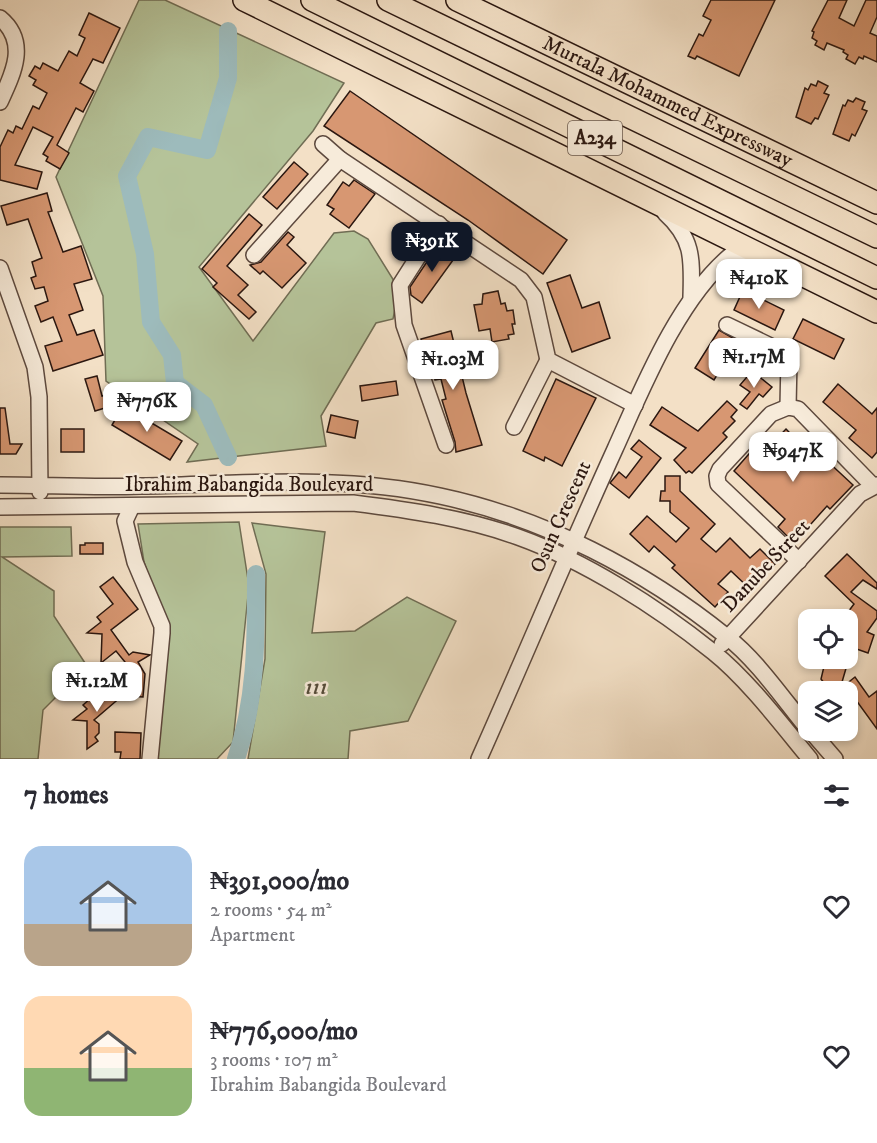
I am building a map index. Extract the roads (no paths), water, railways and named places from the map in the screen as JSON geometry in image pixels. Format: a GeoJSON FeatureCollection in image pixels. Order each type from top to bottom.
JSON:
{"type":"FeatureCollection","features":[{"type":"Feature","properties":{"kind":"highway"},"geometry":{"type":"LineString","coordinates":[[244,0],[877,312]]}},
{"type":"Feature","properties":{"kind":"highway","name":"A234"},"geometry":{"type":"LineString","coordinates":[[312,0],[877,278]]}},
{"type":"Feature","properties":{"kind":"highway","name":"Murtala Mohammed Expressway"},"geometry":{"type":"LineString","coordinates":[[388,0],[877,237]]}},
{"type":"Feature","properties":{"kind":"highway","name":"Murtala Mohammed Expressway"},"geometry":{"type":"LineString","coordinates":[[457,0],[877,203]]}},
{"type":"Feature","properties":{"kind":"street"},"geometry":{"type":"LineString","coordinates":[[0,18],[13,35],[17,56],[16,65],[0,102]]}},
{"type":"Feature","properties":{"kind":"street"},"geometry":{"type":"LineString","coordinates":[[323,144],[340,159],[521,280],[534,297],[548,360],[514,427]]}},
{"type":"Feature","properties":{"kind":"street"},"geometry":{"type":"LineString","coordinates":[[254,255],[340,159]]}},
{"type":"Feature","properties":{"kind":"street"},"geometry":{"type":"LineString","coordinates":[[652,201],[681,227],[689,245],[691,297]]}},
{"type":"Feature","properties":{"kind":"street"},"geometry":{"type":"LineString","coordinates":[[439,224],[400,285],[404,326],[446,445]]}},
{"type":"Feature","properties":{"kind":"street"},"geometry":{"type":"LineString","coordinates":[[691,297],[732,255],[752,255],[774,261]]}},
{"type":"Feature","properties":{"kind":"street"},"geometry":{"type":"LineString","coordinates":[[0,268],[35,367],[39,397],[39,485],[43,507]]}},
{"type":"Feature","properties":{"kind":"street","name":"Osun Crescent"},"geometry":{"type":"LineString","coordinates":[[479,759],[573,540],[635,405],[691,297]]}},
{"type":"Feature","properties":{"kind":"street"},"geometry":{"type":"LineString","coordinates":[[727,325],[785,353],[789,359],[788,407]]}},
{"type":"Feature","properties":{"kind":"street"},"geometry":{"type":"LineString","coordinates":[[548,360],[635,405]]}},
{"type":"Feature","properties":{"kind":"street"},"geometry":{"type":"LineString","coordinates":[[799,561],[718,484],[717,476],[720,469],[771,414],[788,407],[798,409],[875,486]]}},
{"type":"Feature","properties":{"kind":"street","name":"Ibrahim Babangida Boulevard"},"geometry":{"type":"LineString","coordinates":[[0,485],[139,486],[304,482],[358,485],[439,495],[520,519],[573,540],[659,590],[728,638],[798,718]]}},
{"type":"Feature","properties":{"kind":"street","name":"Danube Street"},"geometry":{"type":"LineString","coordinates":[[714,653],[860,494],[875,486]]}},
{"type":"Feature","properties":{"kind":"street","name":"Ibrahim Babangida Boulevard"},"geometry":{"type":"LineString","coordinates":[[0,507],[354,503],[406,509],[517,536],[565,558],[646,603],[714,653],[810,759]]}},
{"type":"Feature","properties":{"kind":"street"},"geometry":{"type":"LineString","coordinates":[[132,506],[125,522],[135,562],[162,626],[150,759]]}},
{"type":"Feature","properties":{"kind":"street","name":"Ibrahim Babangida Boulevard"},"geometry":{"type":"LineString","coordinates":[[819,741],[835,759]]}},
{"type":"Feature","properties":{"kind":"waterway"},"geometry":{"type":"LineString","coordinates":[[228,31],[228,78],[207,150],[148,137],[127,176],[145,254],[151,322],[172,355],[175,383],[204,405],[228,457]]}},
{"type":"Feature","properties":{"kind":"waterway"},"geometry":{"type":"LineString","coordinates":[[236,759],[252,690],[256,574]]}},
{"type":"Feature","properties":{"kind":"park label","name":"111"},"geometry":{"type":"Point","coordinates":[316,688]}}]}
